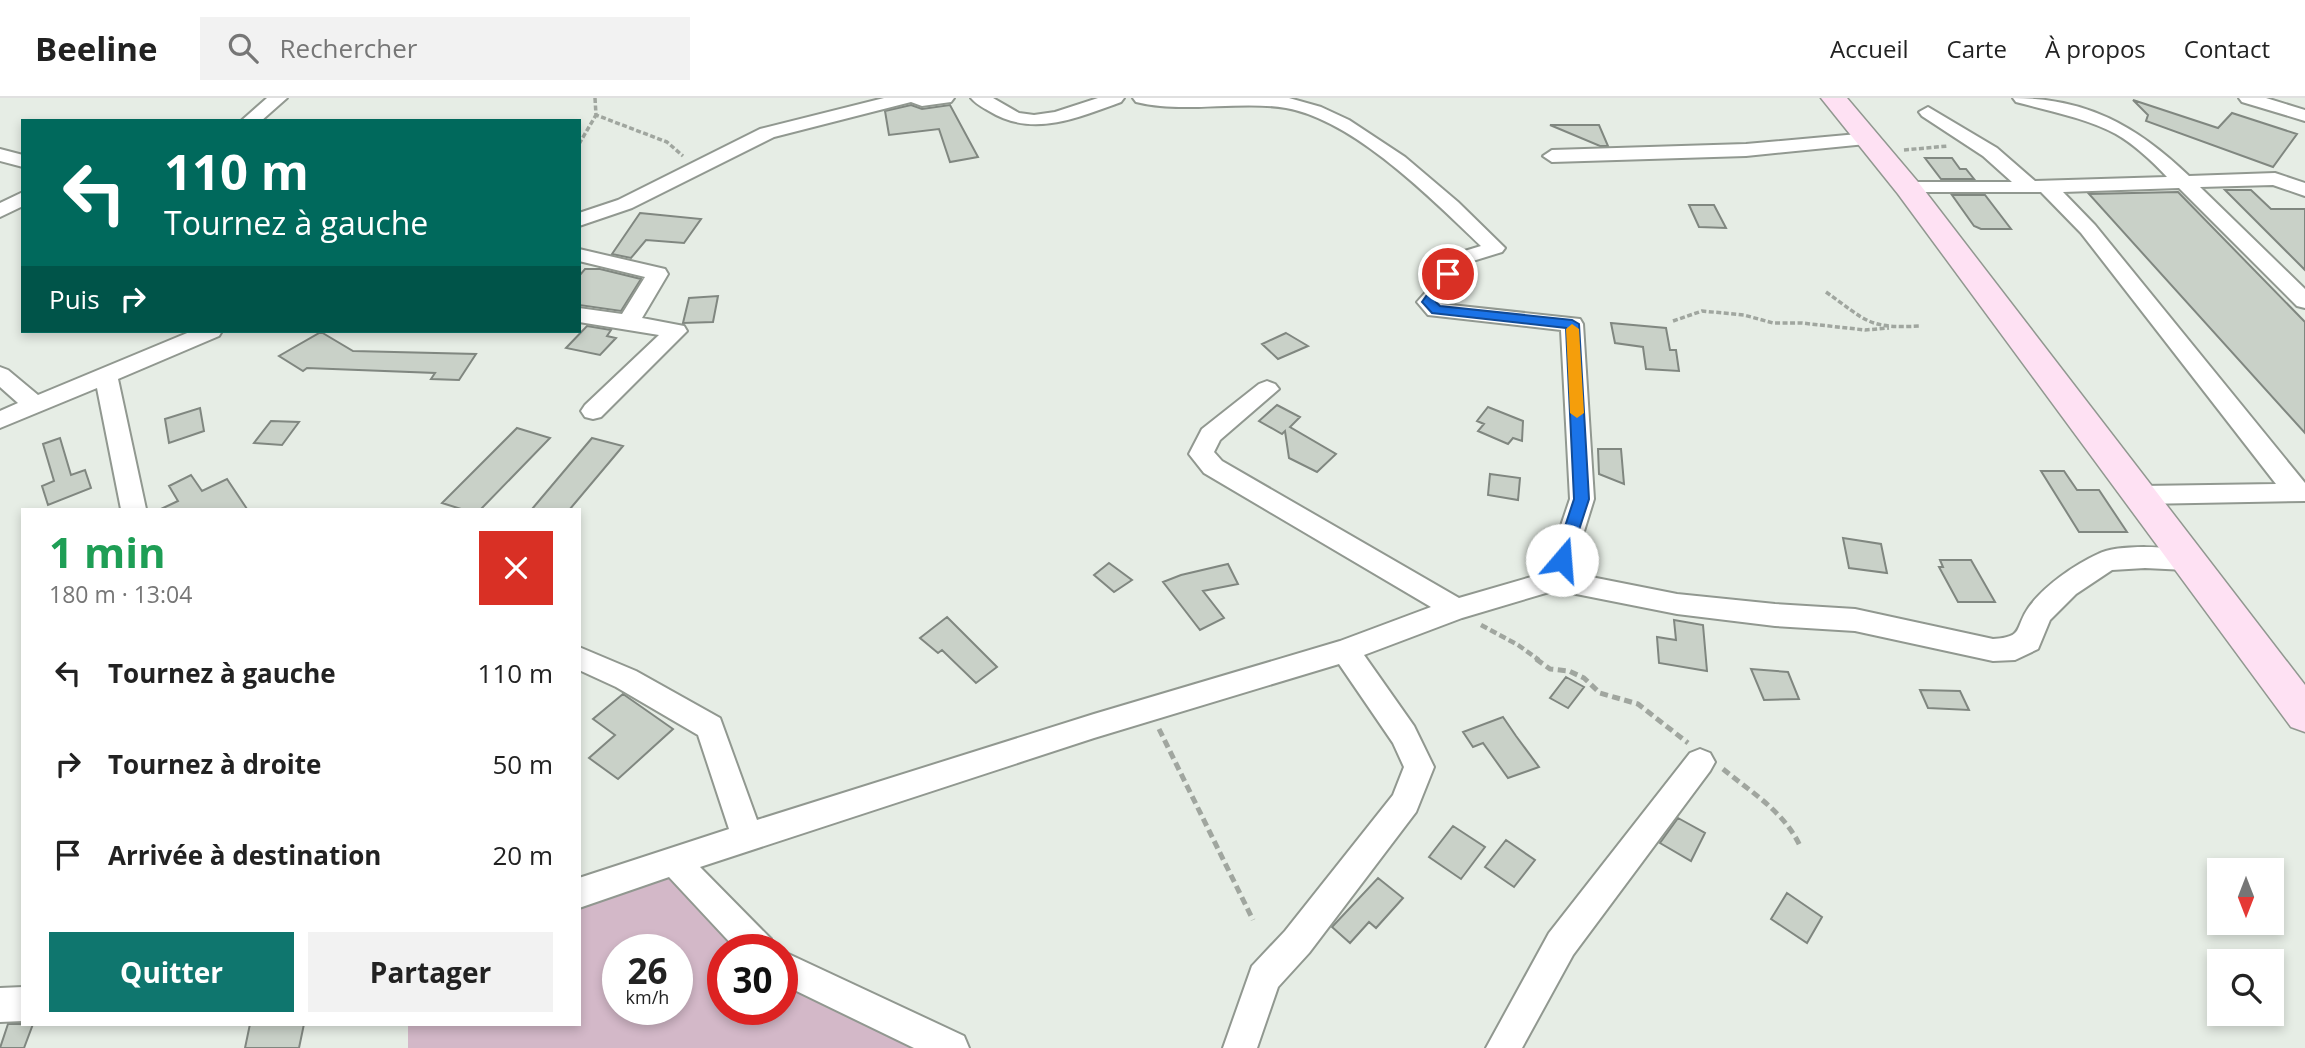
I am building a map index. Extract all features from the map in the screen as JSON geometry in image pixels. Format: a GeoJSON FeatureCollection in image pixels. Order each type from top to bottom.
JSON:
{"type":"FeatureCollection","features":[{"type":"Feature","properties":{"kind":"street"},"geometry":{"type":"LineString","coordinates":[[252,119],[278,98]]}},
{"type":"Feature","properties":{"kind":"street"},"geometry":{"type":"LineString","coordinates":[[581,219],[625,204],[766,133],[905,98]]}},
{"type":"Feature","properties":{"kind":"street"},"geometry":{"type":"LineString","coordinates":[[917,98],[922,101],[945,98]]}},
{"type":"Feature","properties":{"kind":"street"},"geometry":{"type":"LineString","coordinates":[[980,98],[1009,115],[1026,121],[1043,119],[1115,98]]}},
{"type":"Feature","properties":{"kind":"street"},"geometry":{"type":"LineString","coordinates":[[1142,98],[1287,103],[1313,109],[1363,134],[1495,248],[1455,260],[1441,288],[1429,302],[1436,310],[1572,324],[1582,499],[1556,580]]}},
{"type":"Feature","properties":{"kind":"street"},"geometry":{"type":"LineString","coordinates":[[1834,98],[1908,188],[2142,495],[2186,560],[2305,715]]}},
{"type":"Feature","properties":{"kind":"street"},"geometry":{"type":"LineString","coordinates":[[2248,98],[2305,116]]}},
{"type":"Feature","properties":{"kind":"street"},"geometry":{"type":"LineString","coordinates":[[2022,99],[2074,111],[2122,130],[2152,151],[2305,301]]}},
{"type":"Feature","properties":{"kind":"street"},"geometry":{"type":"LineString","coordinates":[[1928,112],[2037,186],[2088,229],[2300,492]]}},
{"type":"Feature","properties":{"kind":"street"},"geometry":{"type":"LineString","coordinates":[[1552,156],[1875,146]]}},
{"type":"Feature","properties":{"kind":"street"},"geometry":{"type":"LineString","coordinates":[[0,155],[21,160]]}},
{"type":"Feature","properties":{"kind":"street"},"geometry":{"type":"LineString","coordinates":[[1908,188],[2275,179],[2305,190]]}},
{"type":"Feature","properties":{"kind":"street"},"geometry":{"type":"LineString","coordinates":[[0,211],[21,199]]}},
{"type":"Feature","properties":{"kind":"street"},"geometry":{"type":"LineString","coordinates":[[581,255],[658,274],[628,322]]}},
{"type":"Feature","properties":{"kind":"street"},"geometry":{"type":"LineString","coordinates":[[581,315],[676,331],[593,411]]}},
{"type":"Feature","properties":{"kind":"street"},"geometry":{"type":"LineString","coordinates":[[0,420],[206,333]]}},
{"type":"Feature","properties":{"kind":"street"},"geometry":{"type":"LineString","coordinates":[[105,374],[134,508]]}},
{"type":"Feature","properties":{"kind":"street"},"geometry":{"type":"LineString","coordinates":[[0,375],[35,405]]}},
{"type":"Feature","properties":{"kind":"street"},"geometry":{"type":"LineString","coordinates":[[1267,389],[1210,435],[1201,454],[1204,459],[1213,467],[1456,609]]}},
{"type":"Feature","properties":{"kind":"street"},"geometry":{"type":"LineString","coordinates":[[2142,495],[2300,492]]}},
{"type":"Feature","properties":{"kind":"street"},"geometry":{"type":"LineString","coordinates":[[581,892],[747,836],[1149,709],[1345,651],[1456,609],[1556,580],[1677,604],[1855,620],[1941,641],[1993,650],[2015,649],[2028,641],[2039,614],[2067,587],[2107,561],[2146,558],[2186,560]]}},
{"type":"Feature","properties":{"kind":"street"},"geometry":{"type":"LineString","coordinates":[[1240,1048],[1264,978],[1297,942],[1405,803],[1419,767],[1404,735],[1345,651]]}},
{"type":"Feature","properties":{"kind":"street"},"geometry":{"type":"LineString","coordinates":[[581,659],[626,679],[710,727],[747,836]]}},
{"type":"Feature","properties":{"kind":"street"},"geometry":{"type":"LineString","coordinates":[[1503,1048],[1560,944],[1701,757]]}},
{"type":"Feature","properties":{"kind":"street"},"geometry":{"type":"LineString","coordinates":[[675,862],[744,934]]}},
{"type":"Feature","properties":{"kind":"street"},"geometry":{"type":"LineString","coordinates":[[798,975],[952,1048]]}},
{"type":"Feature","properties":{"kind":"street"},"geometry":{"type":"LineString","coordinates":[[0,1005],[21,1004]]}},
{"type":"Feature","properties":{"kind":"path"},"geometry":{"type":"LineString","coordinates":[[581,141],[597,116],[595,98]]}},
{"type":"Feature","properties":{"kind":"path"},"geometry":{"type":"LineString","coordinates":[[597,116],[667,142],[697,168]]}},
{"type":"Feature","properties":{"kind":"path"},"geometry":{"type":"LineString","coordinates":[[1875,146],[1976,143]]}},
{"type":"Feature","properties":{"kind":"path"},"geometry":{"type":"LineString","coordinates":[[1826,292],[1872,325],[1889,328]]}},
{"type":"Feature","properties":{"kind":"path"},"geometry":{"type":"LineString","coordinates":[[1673,321],[1702,312],[1744,315],[1773,323],[1802,323],[1865,330],[1920,326]]}},
{"type":"Feature","properties":{"kind":"path"},"geometry":{"type":"LineString","coordinates":[[1456,609],[1518,645],[1550,669],[1569,671],[1584,678],[1600,693],[1638,704],[1701,757],[1779,814],[1795,831],[1801,848]]}},
{"type":"Feature","properties":{"kind":"path"},"geometry":{"type":"LineString","coordinates":[[1149,709],[1253,920]]}},
{"type":"Feature","properties":{"kind":"shaded area"},"geometry":{"type":"Polygon","coordinates":[[[674,869],[737,934],[707,934],[707,1025],[798,1025],[798,980],[937,1048],[408,1048],[408,1026],[581,1026],[581,900],[674,869]]]}},
{"type":"Feature","properties":{"kind":"building"},"geometry":{"type":"Polygon","coordinates":[[[2133,100],[2218,128],[2232,113],[2297,134],[2273,167],[2146,121],[2148,115],[2133,100]]]}},
{"type":"Feature","properties":{"kind":"building"},"geometry":{"type":"Polygon","coordinates":[[[911,105],[922,109],[950,105],[978,157],[950,162],[939,129],[889,135],[885,111],[911,105]]]}},
{"type":"Feature","properties":{"kind":"building"},"geometry":{"type":"Polygon","coordinates":[[[1550,125],[1599,125],[1608,146],[1600,146],[1550,125]]]}},
{"type":"Feature","properties":{"kind":"building"},"geometry":{"type":"Polygon","coordinates":[[[1925,158],[1952,158],[1960,169],[1966,169],[1974,179],[1941,179],[1925,158]]]}},
{"type":"Feature","properties":{"kind":"building"},"geometry":{"type":"Polygon","coordinates":[[[2225,190],[2251,190],[2271,209],[2305,209],[2305,270],[2225,190]]]}},
{"type":"Feature","properties":{"kind":"building"},"geometry":{"type":"Polygon","coordinates":[[[2178,192],[2305,322],[2305,433],[2089,194],[2178,192]]]}},
{"type":"Feature","properties":{"kind":"building"},"geometry":{"type":"Polygon","coordinates":[[[1952,195],[1985,195],[2011,229],[1981,229],[1974,226],[1952,195]]]}},
{"type":"Feature","properties":{"kind":"building"},"geometry":{"type":"Polygon","coordinates":[[[1689,205],[1714,205],[1726,228],[1699,227],[1689,205]]]}},
{"type":"Feature","properties":{"kind":"building"},"geometry":{"type":"Polygon","coordinates":[[[640,213],[701,219],[684,243],[646,240],[631,258],[612,254],[640,213]]]}},
{"type":"Feature","properties":{"kind":"building"},"geometry":{"type":"Polygon","coordinates":[[[585,269],[600,269],[641,279],[621,311],[581,305],[581,274],[585,269]]]}},
{"type":"Feature","properties":{"kind":"building"},"geometry":{"type":"Polygon","coordinates":[[[718,296],[713,322],[683,323],[689,298],[718,296]]]}},
{"type":"Feature","properties":{"kind":"building"},"geometry":{"type":"Polygon","coordinates":[[[1611,323],[1666,328],[1670,350],[1676,350],[1679,371],[1646,369],[1643,347],[1615,343],[1611,323]]]}},
{"type":"Feature","properties":{"kind":"building"},"geometry":{"type":"Polygon","coordinates":[[[587,326],[611,330],[607,336],[616,338],[600,355],[566,348],[587,326]]]}},
{"type":"Feature","properties":{"kind":"building"},"geometry":{"type":"Polygon","coordinates":[[[319,333],[353,351],[476,354],[459,380],[431,379],[435,373],[307,368],[303,371],[279,356],[319,333]]]}},
{"type":"Feature","properties":{"kind":"building"},"geometry":{"type":"Polygon","coordinates":[[[1286,333],[1308,346],[1278,359],[1262,344],[1286,333]]]}},
{"type":"Feature","properties":{"kind":"building"},"geometry":{"type":"Polygon","coordinates":[[[1277,405],[1300,417],[1290,427],[1336,454],[1317,472],[1289,458],[1285,431],[1282,434],[1259,421],[1277,405]]]}},
{"type":"Feature","properties":{"kind":"building"},"geometry":{"type":"Polygon","coordinates":[[[1488,407],[1523,421],[1522,441],[1513,438],[1508,444],[1478,431],[1484,424],[1477,421],[1488,407]]]}},
{"type":"Feature","properties":{"kind":"building"},"geometry":{"type":"Polygon","coordinates":[[[200,408],[204,431],[169,443],[165,419],[200,408]]]}},
{"type":"Feature","properties":{"kind":"building"},"geometry":{"type":"Polygon","coordinates":[[[271,421],[299,422],[282,445],[254,443],[271,421]]]}},
{"type":"Feature","properties":{"kind":"building"},"geometry":{"type":"Polygon","coordinates":[[[517,428],[550,438],[482,508],[458,508],[442,503],[517,428]]]}},
{"type":"Feature","properties":{"kind":"building"},"geometry":{"type":"Polygon","coordinates":[[[60,438],[71,475],[85,470],[91,488],[48,505],[42,486],[54,481],[43,444],[60,438]]]}},
{"type":"Feature","properties":{"kind":"building"},"geometry":{"type":"Polygon","coordinates":[[[592,438],[623,446],[571,508],[533,508],[592,438]]]}},
{"type":"Feature","properties":{"kind":"building"},"geometry":{"type":"Polygon","coordinates":[[[1598,449],[1621,449],[1624,484],[1599,474],[1598,449]]]}},
{"type":"Feature","properties":{"kind":"building"},"geometry":{"type":"Polygon","coordinates":[[[2041,471],[2064,471],[2077,490],[2099,490],[2127,532],[2079,532],[2041,471]]]}},
{"type":"Feature","properties":{"kind":"building"},"geometry":{"type":"Polygon","coordinates":[[[1490,474],[1520,478],[1518,500],[1488,495],[1490,474]]]}},
{"type":"Feature","properties":{"kind":"building"},"geometry":{"type":"Polygon","coordinates":[[[191,475],[202,491],[227,479],[246,508],[163,508],[178,501],[169,486],[191,475]]]}},
{"type":"Feature","properties":{"kind":"building"},"geometry":{"type":"Polygon","coordinates":[[[1843,538],[1881,544],[1887,573],[1849,568],[1843,538]]]}},
{"type":"Feature","properties":{"kind":"building"},"geometry":{"type":"Polygon","coordinates":[[[1940,560],[1971,560],[1995,602],[1958,602],[1939,567],[1943,567],[1940,560]]]}},
{"type":"Feature","properties":{"kind":"building"},"geometry":{"type":"Polygon","coordinates":[[[1109,563],[1132,580],[1114,592],[1094,575],[1109,563]]]}},
{"type":"Feature","properties":{"kind":"building"},"geometry":{"type":"Polygon","coordinates":[[[1228,564],[1238,584],[1203,591],[1224,618],[1200,630],[1163,582],[1228,564]]]}},
{"type":"Feature","properties":{"kind":"building"},"geometry":{"type":"Polygon","coordinates":[[[947,617],[997,667],[976,683],[942,650],[938,653],[920,638],[947,617]]]}},
{"type":"Feature","properties":{"kind":"building"},"geometry":{"type":"Polygon","coordinates":[[[1674,620],[1703,625],[1707,671],[1659,663],[1657,637],[1676,640],[1674,620]]]}},
{"type":"Feature","properties":{"kind":"building"},"geometry":{"type":"Polygon","coordinates":[[[1751,669],[1788,672],[1799,699],[1764,700],[1751,669]]]}},
{"type":"Feature","properties":{"kind":"building"},"geometry":{"type":"Polygon","coordinates":[[[1566,677],[1584,687],[1568,708],[1550,698],[1566,677]]]}},
{"type":"Feature","properties":{"kind":"building"},"geometry":{"type":"Polygon","coordinates":[[[1920,690],[1960,691],[1969,710],[1928,708],[1920,690]]]}},
{"type":"Feature","properties":{"kind":"building"},"geometry":{"type":"Polygon","coordinates":[[[623,694],[673,729],[618,779],[589,758],[615,735],[593,719],[623,694]]]}},
{"type":"Feature","properties":{"kind":"building"},"geometry":{"type":"Polygon","coordinates":[[[1503,717],[1539,767],[1508,778],[1483,743],[1473,747],[1463,732],[1503,717]]]}},
{"type":"Feature","properties":{"kind":"building"},"geometry":{"type":"Polygon","coordinates":[[[1678,818],[1705,833],[1691,861],[1660,843],[1678,818]]]}},
{"type":"Feature","properties":{"kind":"building"},"geometry":{"type":"Polygon","coordinates":[[[1453,826],[1485,847],[1461,879],[1429,857],[1453,826]]]}},
{"type":"Feature","properties":{"kind":"building"},"geometry":{"type":"Polygon","coordinates":[[[1506,840],[1535,860],[1514,887],[1485,867],[1506,840]]]}},
{"type":"Feature","properties":{"kind":"building"},"geometry":{"type":"Polygon","coordinates":[[[1378,878],[1403,898],[1376,928],[1369,922],[1350,943],[1332,927],[1378,878]]]}},
{"type":"Feature","properties":{"kind":"building"},"geometry":{"type":"Polygon","coordinates":[[[1787,893],[1822,917],[1807,943],[1771,919],[1787,893]]]}},
{"type":"Feature","properties":{"kind":"building"},"geometry":{"type":"Polygon","coordinates":[[[8,1024],[32,1026],[24,1048],[0,1048],[8,1024]]]}},
{"type":"Feature","properties":{"kind":"building"},"geometry":{"type":"Polygon","coordinates":[[[250,1026],[304,1026],[299,1048],[245,1048],[250,1026]]]}},
{"type":"Feature","properties":{"kind":"slow traffic"},"geometry":{"type":"LineString","coordinates":[[1572,329],[1577,413]]}},
{"type":"Feature","properties":{"kind":"route"},"geometry":{"type":"LineString","coordinates":[[1448,274],[1429,302],[1436,310],[1572,324],[1582,499],[1562,560]]}}]}
